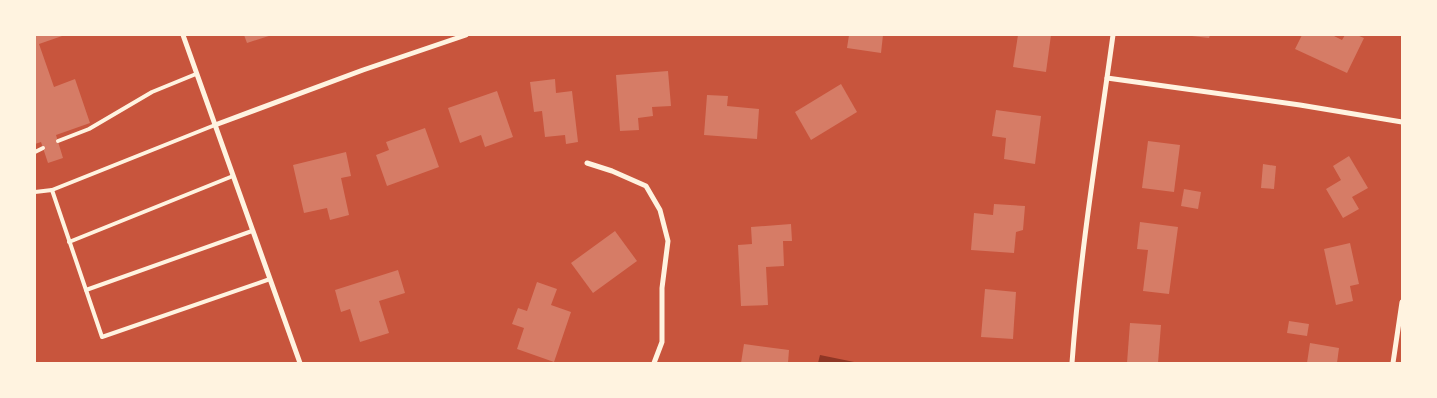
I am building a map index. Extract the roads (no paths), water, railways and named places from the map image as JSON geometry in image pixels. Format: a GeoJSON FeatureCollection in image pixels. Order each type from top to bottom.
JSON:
{"type":"FeatureCollection","features":[{"type":"Feature","properties":{"kind":"street"},"geometry":{"type":"LineString","coordinates":[[183,35],[300,363]]}},
{"type":"Feature","properties":{"kind":"street"},"geometry":{"type":"LineString","coordinates":[[215,125],[363,70],[466,35]]}},
{"type":"Feature","properties":{"kind":"street"},"geometry":{"type":"LineString","coordinates":[[1072,363],[1083,245],[1112,35]]}},
{"type":"Feature","properties":{"kind":"street"},"geometry":{"type":"LineString","coordinates":[[1107,78],[1300,105],[1402,122]]}},
{"type":"Feature","properties":{"kind":"street"},"geometry":{"type":"LineString","coordinates":[[586,163],[612,171],[646,186],[660,210],[668,241],[662,288],[662,342],[654,363]]}},
{"type":"Feature","properties":{"kind":"street"},"geometry":{"type":"LineString","coordinates":[[1392,363],[1402,302]]}},
{"type":"Feature","properties":{"kind":"lane"},"geometry":{"type":"LineString","coordinates":[[58,141],[89,129],[152,92],[196,74]]}},
{"type":"Feature","properties":{"kind":"lane"},"geometry":{"type":"LineString","coordinates":[[35,192],[52,190],[215,125]]}},
{"type":"Feature","properties":{"kind":"lane"},"geometry":{"type":"LineString","coordinates":[[35,152],[43,148]]}},
{"type":"Feature","properties":{"kind":"lane"},"geometry":{"type":"LineString","coordinates":[[69,242],[232,176]]}},
{"type":"Feature","properties":{"kind":"lane"},"geometry":{"type":"LineString","coordinates":[[52,190],[102,337],[270,279]]}},
{"type":"Feature","properties":{"kind":"lane"},"geometry":{"type":"LineString","coordinates":[[86,290],[252,230]]}}]}
